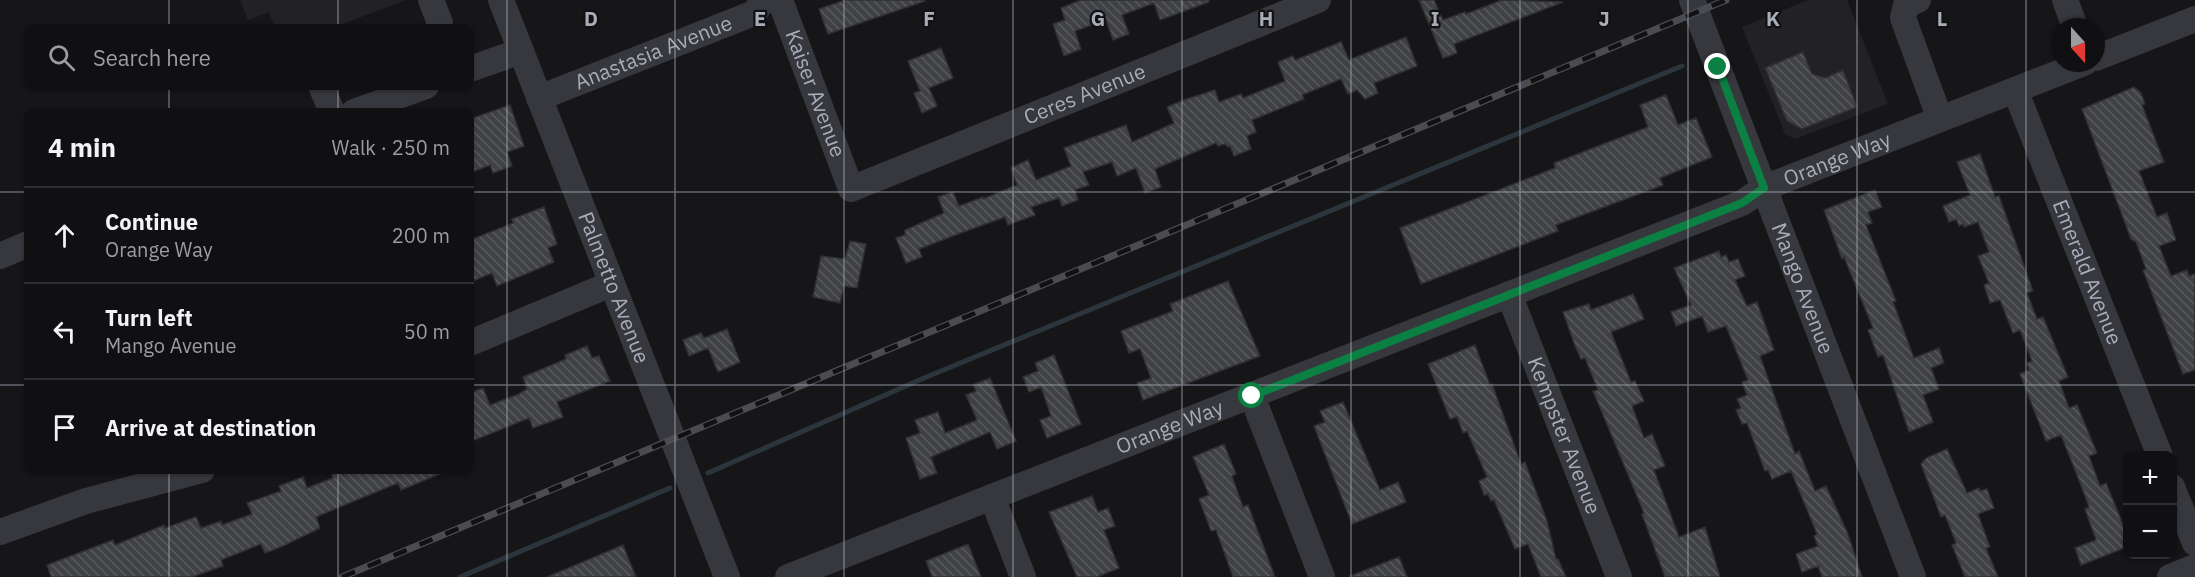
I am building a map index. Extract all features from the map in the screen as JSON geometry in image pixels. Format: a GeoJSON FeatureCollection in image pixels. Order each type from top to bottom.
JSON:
{"type":"FeatureCollection","features":[{"type":"Feature","properties":{"kind":"street","name":"Palmetto Avenue"},"geometry":{"type":"LineString","coordinates":[[501,0],[727,577]]}},
{"type":"Feature","properties":{"kind":"street","name":"Anastasia Avenue"},"geometry":{"type":"LineString","coordinates":[[539,98],[754,13],[764,0]]}},
{"type":"Feature","properties":{"kind":"street","name":"Kaiser Avenue"},"geometry":{"type":"LineString","coordinates":[[780,0],[851,189]]}},
{"type":"Feature","properties":{"kind":"street","name":"Ceres Avenue"},"geometry":{"type":"LineString","coordinates":[[851,189],[1318,0]]}},
{"type":"Feature","properties":{"kind":"street","name":"Mango Avenue"},"geometry":{"type":"LineString","coordinates":[[1692,0],[1913,577]]}},
{"type":"Feature","properties":{"kind":"street"},"geometry":{"type":"LineString","coordinates":[[1918,0],[1906,5],[1903,18],[1941,119]]}},
{"type":"Feature","properties":{"kind":"street"},"geometry":{"type":"LineString","coordinates":[[2065,0],[2072,18]]}},
{"type":"Feature","properties":{"kind":"street"},"geometry":{"type":"LineString","coordinates":[[2105,55],[2195,20]]}},
{"type":"Feature","properties":{"kind":"street"},"geometry":{"type":"LineString","coordinates":[[474,68],[520,51]]}},
{"type":"Feature","properties":{"kind":"street","name":"Orange Way"},"geometry":{"type":"LineString","coordinates":[[788,577],[1742,203],[1764,188],[2061,72]]}},
{"type":"Feature","properties":{"kind":"street"},"geometry":{"type":"LineString","coordinates":[[323,90],[330,108]]}},
{"type":"Feature","properties":{"kind":"street"},"geometry":{"type":"LineString","coordinates":[[365,108],[415,90]]}},
{"type":"Feature","properties":{"kind":"street","name":"Emerald Avenue"},"geometry":{"type":"LineString","coordinates":[[2014,90],[2158,451]]}},
{"type":"Feature","properties":{"kind":"street"},"geometry":{"type":"LineString","coordinates":[[0,256],[24,246]]}},
{"type":"Feature","properties":{"kind":"street"},"geometry":{"type":"LineString","coordinates":[[474,341],[611,284]]}},
{"type":"Feature","properties":{"kind":"street","name":"Kempster Avenue"},"geometry":{"type":"LineString","coordinates":[[1509,294],[1619,577]]}},
{"type":"Feature","properties":{"kind":"street"},"geometry":{"type":"LineString","coordinates":[[1252,396],[1322,577]]}},
{"type":"Feature","properties":{"kind":"street"},"geometry":{"type":"LineString","coordinates":[[0,532],[86,501],[187,474]]}},
{"type":"Feature","properties":{"kind":"street"},"geometry":{"type":"LineString","coordinates":[[992,497],[1023,577]]}},
{"type":"Feature","properties":{"kind":"street"},"geometry":{"type":"LineString","coordinates":[[2177,499],[2195,543]]}},
{"type":"Feature","properties":{"kind":"street"},"geometry":{"type":"LineString","coordinates":[[2170,577],[2195,567]]}},
{"type":"Feature","properties":{"kind":"shaded area"},"geometry":{"type":"Polygon","coordinates":[[[240,0],[406,0],[343,24],[274,24],[269,12],[248,20],[240,0]]]}},
{"type":"Feature","properties":{"kind":"shaded area"},"geometry":{"type":"Polygon","coordinates":[[[1808,0],[1847,0],[1888,104],[1795,139],[1785,134],[1742,27],[1808,0]]]}},
{"type":"Feature","properties":{"kind":"building"},"geometry":{"type":"Polygon","coordinates":[[[845,0],[925,1],[828,34],[819,9],[845,0]]]}},
{"type":"Feature","properties":{"kind":"building"},"geometry":{"type":"Polygon","coordinates":[[[1081,0],[1209,0],[1209,2],[1160,20],[1154,3],[1122,15],[1129,34],[1113,40],[1106,20],[1075,31],[1081,49],[1064,56],[1053,24],[1065,20],[1061,8],[1081,0]]]}},
{"type":"Feature","properties":{"kind":"building"},"geometry":{"type":"Polygon","coordinates":[[[1419,0],[1434,0],[1443,20],[1502,0],[1563,2],[1454,44],[1457,53],[1443,58],[1419,0]]]}},
{"type":"Feature","properties":{"kind":"building"},"geometry":{"type":"Polygon","coordinates":[[[1406,37],[1417,66],[1374,83],[1378,93],[1365,99],[1357,90],[1348,94],[1341,79],[1302,95],[1304,99],[1252,120],[1256,132],[1247,136],[1251,149],[1234,156],[1230,146],[1225,144],[1218,146],[1216,143],[1155,169],[1161,187],[1145,193],[1136,168],[1117,176],[1112,162],[1083,172],[1089,185],[1075,190],[1078,200],[1062,206],[1059,198],[1031,207],[1035,215],[1008,225],[1005,217],[958,234],[919,249],[922,257],[906,263],[896,238],[905,235],[905,230],[944,213],[938,197],[953,192],[959,206],[983,197],[983,199],[1017,185],[1011,168],[1028,160],[1036,180],[1071,166],[1064,148],[1126,125],[1132,142],[1174,123],[1167,107],[1184,100],[1215,90],[1219,102],[1241,94],[1243,98],[1285,81],[1278,62],[1293,56],[1295,60],[1341,42],[1349,60],[1406,37]]]}},
{"type":"Feature","properties":{"kind":"building"},"geometry":{"type":"Polygon","coordinates":[[[941,48],[953,78],[929,88],[937,106],[922,113],[914,93],[920,91],[908,61],[941,48]]]}},
{"type":"Feature","properties":{"kind":"building"},"geometry":{"type":"Polygon","coordinates":[[[1803,52],[1812,74],[1825,78],[1843,70],[1857,107],[1802,129],[1787,121],[1765,68],[1803,52]]]}},
{"type":"Feature","properties":{"kind":"building"},"geometry":{"type":"Polygon","coordinates":[[[2134,87],[2141,93],[2145,104],[2142,105],[2164,162],[2139,171],[2157,217],[2167,213],[2176,240],[2159,246],[2171,276],[2187,270],[2189,276],[2195,274],[2195,370],[2183,374],[2143,270],[2146,269],[2136,242],[2131,239],[2082,109],[2134,87]]]}},
{"type":"Feature","properties":{"kind":"building"},"geometry":{"type":"Polygon","coordinates":[[[1666,95],[1678,125],[1696,118],[1712,157],[1660,178],[1663,185],[1556,225],[1558,231],[1421,284],[1400,228],[1555,168],[1554,163],[1648,127],[1640,105],[1666,95]]]}},
{"type":"Feature","properties":{"kind":"building"},"geometry":{"type":"Polygon","coordinates":[[[510,105],[524,146],[507,152],[512,166],[493,173],[490,165],[474,171],[474,118],[510,105]]]}},
{"type":"Feature","properties":{"kind":"building"},"geometry":{"type":"Polygon","coordinates":[[[1980,154],[1995,197],[1999,196],[2033,291],[2027,293],[2037,319],[2043,317],[2068,377],[2059,381],[2069,408],[2077,405],[2097,453],[2089,456],[2100,486],[2106,483],[2123,524],[2123,549],[2081,565],[2075,548],[2096,540],[2085,509],[2089,507],[2084,493],[2061,435],[2046,441],[2020,374],[2029,370],[2027,363],[2032,361],[2020,330],[2013,333],[2000,300],[1990,303],[1984,285],[1989,283],[1978,256],[1989,252],[1978,222],[1964,227],[1963,224],[1959,226],[1956,219],[1949,222],[1943,206],[1970,195],[1957,162],[1980,154]]]}},
{"type":"Feature","properties":{"kind":"building"},"geometry":{"type":"Polygon","coordinates":[[[1875,190],[1882,207],[1868,212],[1872,223],[1866,225],[1896,301],[1893,302],[1914,358],[1939,348],[1944,363],[1931,368],[1939,389],[1923,395],[1933,422],[1909,432],[1883,355],[1878,357],[1868,330],[1873,328],[1844,257],[1842,259],[1824,210],[1875,190]]]}},
{"type":"Feature","properties":{"kind":"building"},"geometry":{"type":"Polygon","coordinates":[[[544,207],[557,244],[548,248],[554,262],[497,286],[492,273],[474,281],[474,238],[513,223],[512,219],[544,207]]]}},
{"type":"Feature","properties":{"kind":"building"},"geometry":{"type":"Polygon","coordinates":[[[850,241],[866,244],[857,288],[844,286],[840,303],[813,297],[821,256],[845,259],[850,241]]]}},
{"type":"Feature","properties":{"kind":"building"},"geometry":{"type":"Polygon","coordinates":[[[1719,251],[1721,257],[1726,255],[1729,262],[1738,259],[1745,276],[1735,280],[1747,306],[1757,302],[1774,350],[1760,356],[1795,454],[1799,451],[1815,491],[1826,486],[1848,534],[1862,577],[1822,577],[1818,566],[1802,572],[1796,554],[1818,546],[1814,536],[1817,534],[1791,471],[1772,479],[1768,470],[1765,471],[1747,423],[1742,424],[1736,410],[1741,408],[1737,399],[1747,395],[1742,382],[1748,380],[1726,326],[1708,332],[1702,316],[1676,326],[1671,312],[1691,305],[1674,268],[1719,251]]]}},
{"type":"Feature","properties":{"kind":"building"},"geometry":{"type":"Polygon","coordinates":[[[1228,281],[1260,356],[1143,400],[1137,383],[1151,378],[1140,349],[1129,353],[1121,331],[1173,311],[1170,304],[1228,281]]]}},
{"type":"Feature","properties":{"kind":"building"},"geometry":{"type":"Polygon","coordinates":[[[1633,294],[1644,319],[1611,332],[1631,382],[1635,381],[1644,401],[1632,406],[1644,438],[1652,434],[1665,466],[1654,470],[1679,537],[1705,527],[1720,577],[1665,577],[1642,514],[1644,513],[1593,391],[1598,390],[1585,358],[1581,359],[1575,346],[1563,312],[1589,304],[1591,310],[1633,294]]]}},
{"type":"Feature","properties":{"kind":"building"},"geometry":{"type":"Polygon","coordinates":[[[727,329],[740,362],[718,372],[708,348],[689,356],[683,340],[701,333],[704,338],[727,329]]]}},
{"type":"Feature","properties":{"kind":"building"},"geometry":{"type":"Polygon","coordinates":[[[1475,345],[1521,464],[1525,462],[1547,521],[1556,559],[1566,577],[1541,577],[1528,544],[1515,549],[1494,500],[1491,501],[1488,494],[1484,495],[1479,481],[1487,477],[1467,431],[1463,433],[1457,417],[1450,419],[1428,364],[1475,345]]]}},
{"type":"Feature","properties":{"kind":"building"},"geometry":{"type":"Polygon","coordinates":[[[587,346],[592,358],[599,356],[610,381],[557,402],[563,417],[533,428],[529,418],[474,440],[474,391],[483,388],[490,405],[519,394],[527,389],[523,377],[566,359],[565,355],[587,346]]]}},
{"type":"Feature","properties":{"kind":"building"},"geometry":{"type":"Polygon","coordinates":[[[1054,355],[1081,424],[1047,438],[1040,420],[1051,416],[1041,387],[1029,392],[1023,377],[1038,371],[1035,363],[1054,355]]]}},
{"type":"Feature","properties":{"kind":"building"},"geometry":{"type":"Polygon","coordinates":[[[990,378],[1016,441],[997,449],[990,432],[931,457],[937,473],[920,479],[906,438],[920,433],[915,420],[938,412],[945,433],[977,420],[966,395],[976,391],[973,385],[990,378]]]}},
{"type":"Feature","properties":{"kind":"building"},"geometry":{"type":"Polygon","coordinates":[[[1343,402],[1380,490],[1398,482],[1406,502],[1352,524],[1314,426],[1325,422],[1320,411],[1343,402]]]}},
{"type":"Feature","properties":{"kind":"building"},"geometry":{"type":"Polygon","coordinates":[[[1224,444],[1236,474],[1232,476],[1243,507],[1248,505],[1275,577],[1233,577],[1216,530],[1211,531],[1199,499],[1209,495],[1193,457],[1224,444]]]}},
{"type":"Feature","properties":{"kind":"building"},"geometry":{"type":"Polygon","coordinates":[[[1947,449],[1967,493],[1979,488],[1980,491],[1987,489],[1994,508],[1978,514],[1990,547],[1986,548],[1998,577],[1965,577],[1952,545],[1956,543],[1945,515],[1941,517],[1921,464],[1926,458],[1947,449]]]}},
{"type":"Feature","properties":{"kind":"building"},"geometry":{"type":"Polygon","coordinates":[[[332,474],[439,474],[401,490],[398,483],[337,508],[316,517],[320,528],[283,546],[265,553],[261,544],[221,560],[223,566],[192,577],[51,577],[47,565],[113,540],[115,545],[164,525],[165,528],[196,517],[201,528],[221,521],[222,525],[252,514],[247,503],[281,491],[279,486],[303,477],[307,488],[333,478],[332,474]]]}},
{"type":"Feature","properties":{"kind":"building"},"geometry":{"type":"Polygon","coordinates":[[[1092,496],[1098,512],[1108,508],[1115,526],[1104,530],[1119,568],[1097,577],[1077,577],[1049,512],[1092,496]]]}},
{"type":"Feature","properties":{"kind":"building"},"geometry":{"type":"Polygon","coordinates":[[[968,544],[981,577],[932,577],[926,561],[968,544]]]}},
{"type":"Feature","properties":{"kind":"building"},"geometry":{"type":"Polygon","coordinates":[[[623,545],[636,577],[547,577],[623,545]]]}},
{"type":"Feature","properties":{"kind":"building"},"geometry":{"type":"Polygon","coordinates":[[[1399,557],[1407,577],[1350,577],[1350,576],[1399,557]]]}},
{"type":"Feature","properties":{"kind":"waterway"},"geometry":{"type":"LineString","coordinates":[[708,473],[924,378],[1682,66]]}},
{"type":"Feature","properties":{"kind":"waterway"},"geometry":{"type":"LineString","coordinates":[[460,577],[670,488]]}},
{"type":"Feature","properties":{"kind":"railway"},"geometry":{"type":"LineString","coordinates":[[342,577],[1726,0]]}},
{"type":"Feature","properties":{"kind":"route"},"geometry":{"type":"LineString","coordinates":[[1252,396],[1742,203],[1764,188],[1718,67]]}}]}
